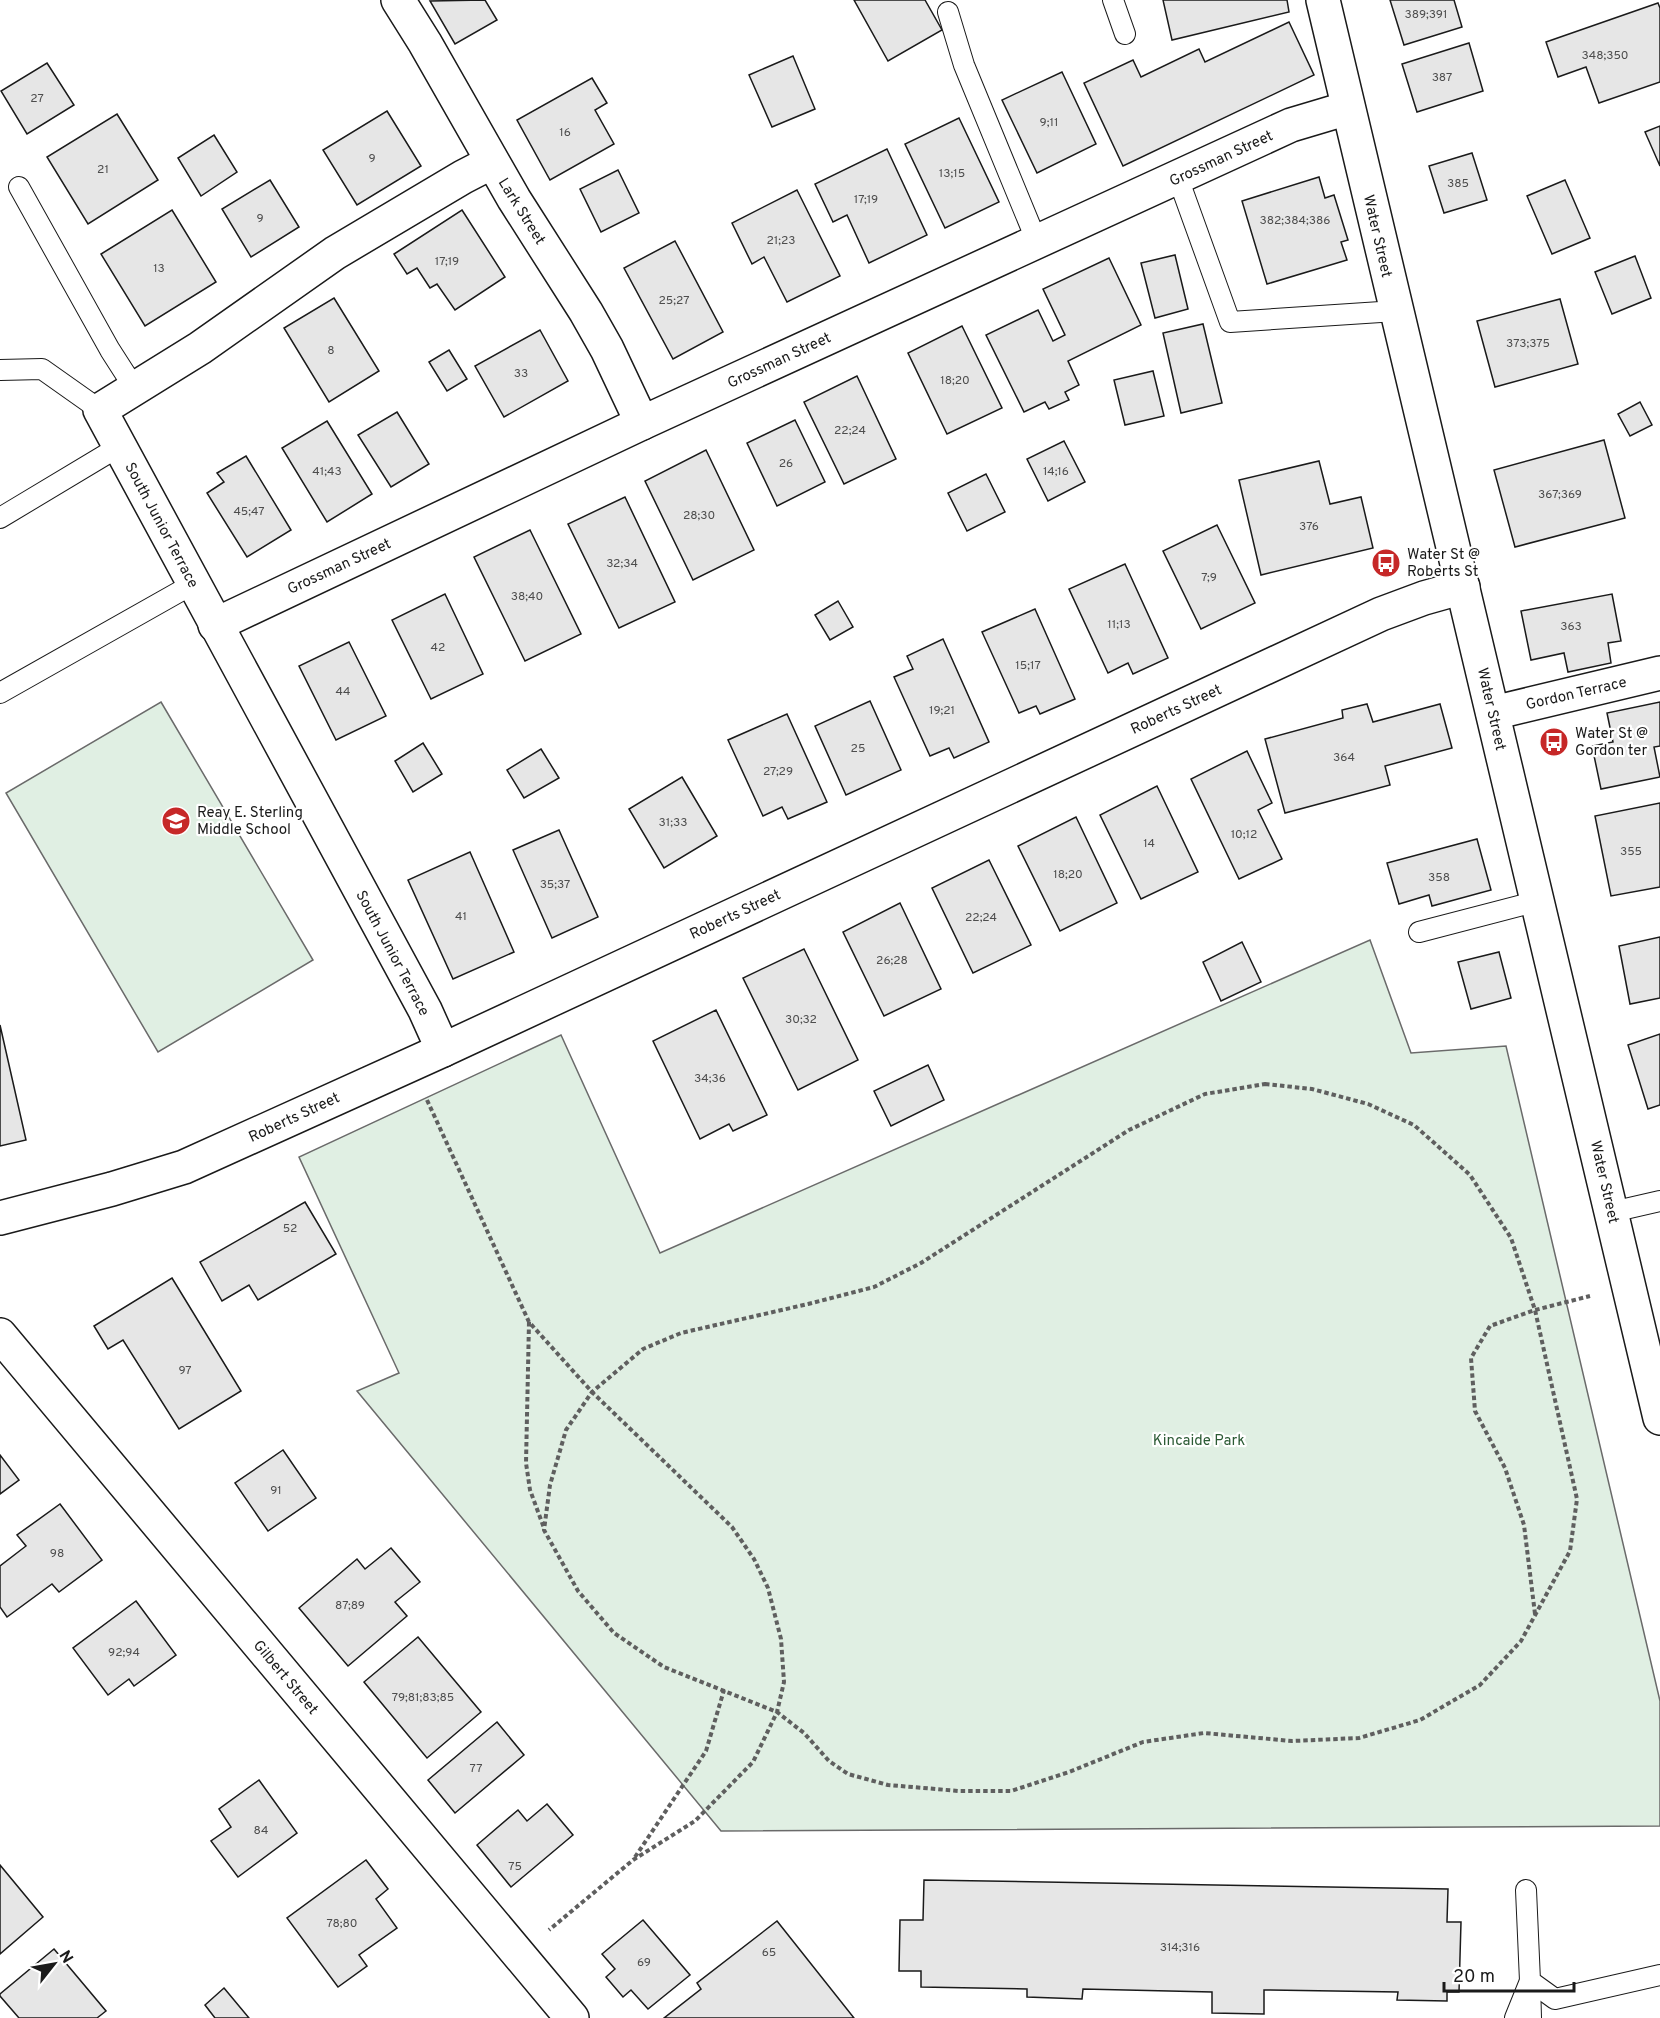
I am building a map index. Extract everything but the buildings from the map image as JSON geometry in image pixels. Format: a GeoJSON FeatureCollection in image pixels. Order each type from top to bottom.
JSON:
{"type":"FeatureCollection","features":[{"type":"Feature","properties":{"kind":"street","name":"Lark Street"},"geometry":{"type":"LineString","coordinates":[[398,0],[455,94],[492,162],[596,330],[642,423]]}},
{"type":"Feature","properties":{"kind":"street","name":"Water Street"},"geometry":{"type":"LineString","coordinates":[[1323,0],[1660,1418]]}},
{"type":"Feature","properties":{"kind":"street","name":"Grossman Street"},"geometry":{"type":"LineString","coordinates":[[215,625],[642,423],[1291,125],[1348,108]]}},
{"type":"Feature","properties":{"kind":"street"},"geometry":{"type":"LineString","coordinates":[[100,410],[200,348],[335,253],[492,162]]}},
{"type":"Feature","properties":{"kind":"street","name":"South Junior Terrace"},"geometry":{"type":"LineString","coordinates":[[100,410],[425,1010],[442,1050]]}},
{"type":"Feature","properties":{"kind":"street","name":"Roberts Street"},"geometry":{"type":"LineString","coordinates":[[0,1218],[112,1189],[184,1167],[442,1050],[1381,614],[1462,587]]}},
{"type":"Feature","properties":{"kind":"street","name":"Gordon Terrace"},"geometry":{"type":"LineString","coordinates":[[1493,713],[1660,673]]}},
{"type":"Feature","properties":{"kind":"street","name":"Gilbert Street"},"geometry":{"type":"LineString","coordinates":[[0,1335],[572,2018]]}},
{"type":"Feature","properties":{"kind":"lane"},"geometry":{"type":"LineString","coordinates":[[1113,0],[1125,34]]}},
{"type":"Feature","properties":{"kind":"lane"},"geometry":{"type":"LineString","coordinates":[[948,12],[964,65],[1037,242]]}},
{"type":"Feature","properties":{"kind":"lane"},"geometry":{"type":"LineString","coordinates":[[1178,178],[1230,322],[1396,311]]}},
{"type":"Feature","properties":{"kind":"lane"},"geometry":{"type":"LineString","coordinates":[[20,187],[135,389]]}},
{"type":"Feature","properties":{"kind":"lane"},"geometry":{"type":"LineString","coordinates":[[0,370],[42,369],[100,410]]}},
{"type":"Feature","properties":{"kind":"lane"},"geometry":{"type":"LineString","coordinates":[[0,518],[120,446]]}},
{"type":"Feature","properties":{"kind":"lane"},"geometry":{"type":"LineString","coordinates":[[0,693],[193,584]]}},
{"type":"Feature","properties":{"kind":"lane"},"geometry":{"type":"LineString","coordinates":[[1419,932],[1538,901]]}},
{"type":"Feature","properties":{"kind":"lane"},"geometry":{"type":"LineString","coordinates":[[1612,1212],[1660,1201]]}},
{"type":"Feature","properties":{"kind":"lane"},"geometry":{"type":"LineString","coordinates":[[1526,1890],[1531,2018]]}},
{"type":"Feature","properties":{"kind":"lane"},"geometry":{"type":"LineString","coordinates":[[1530,1981],[1555,1999],[1660,1976]]}},
{"type":"Feature","properties":{"kind":"lane"},"geometry":{"type":"LineString","coordinates":[[1515,2018],[1530,1981]]}},
{"type":"Feature","properties":{"kind":"path"},"geometry":{"type":"LineString","coordinates":[[411,1064],[529,1322],[592,1392],[732,1527],[754,1559],[768,1588],[781,1639],[784,1682],[777,1712],[753,1762],[695,1821],[633,1860],[519,1955]]}},
{"type":"Feature","properties":{"kind":"path"},"geometry":{"type":"LineString","coordinates":[[529,1322],[526,1463],[530,1490],[544,1530],[578,1591],[614,1634],[664,1667],[777,1712],[804,1733],[829,1761],[848,1774],[888,1785],[959,1791],[1011,1791],[1069,1772],[1143,1742],[1204,1733],[1292,1741],[1359,1738],[1420,1720],[1480,1685],[1521,1641],[1570,1551],[1577,1499],[1535,1310],[1511,1238],[1470,1175],[1414,1125],[1368,1104],[1312,1089],[1265,1084],[1205,1094],[1129,1130],[921,1263],[874,1287],[681,1333],[643,1349],[592,1392],[566,1430],[550,1485],[544,1530]]}},
{"type":"Feature","properties":{"kind":"path"},"geometry":{"type":"LineString","coordinates":[[1535,1614],[1524,1525],[1505,1468],[1475,1411],[1471,1358],[1490,1326],[1535,1310],[1597,1294]]}},
{"type":"Feature","properties":{"kind":"path"},"geometry":{"type":"LineString","coordinates":[[633,1860],[706,1750],[724,1690]]}},
{"type":"Feature","properties":{"kind":"green space"},"geometry":{"type":"Polygon","coordinates":[[[161,702],[313,960],[158,1052],[6,793],[161,702]]]}},
{"type":"Feature","properties":{"kind":"green space","name":"Kincaide Park"},"geometry":{"type":"Polygon","coordinates":[[[1370,940],[1411,1053],[1506,1046],[1660,1701],[1660,1826],[721,1831],[357,1391],[399,1373],[299,1157],[561,1035],[660,1253],[1370,940]]]}},
{"type":"Feature","properties":{"kind":"place","name":"Water St @ Roberts St"},"geometry":{"type":"Point","coordinates":[1386,563]}},
{"type":"Feature","properties":{"kind":"place","name":"Water St @ Gordon ter"},"geometry":{"type":"Point","coordinates":[1554,742]}},
{"type":"Feature","properties":{"kind":"place","name":"Reay E. Sterling Middle School"},"geometry":{"type":"Point","coordinates":[176,821]}}]}
